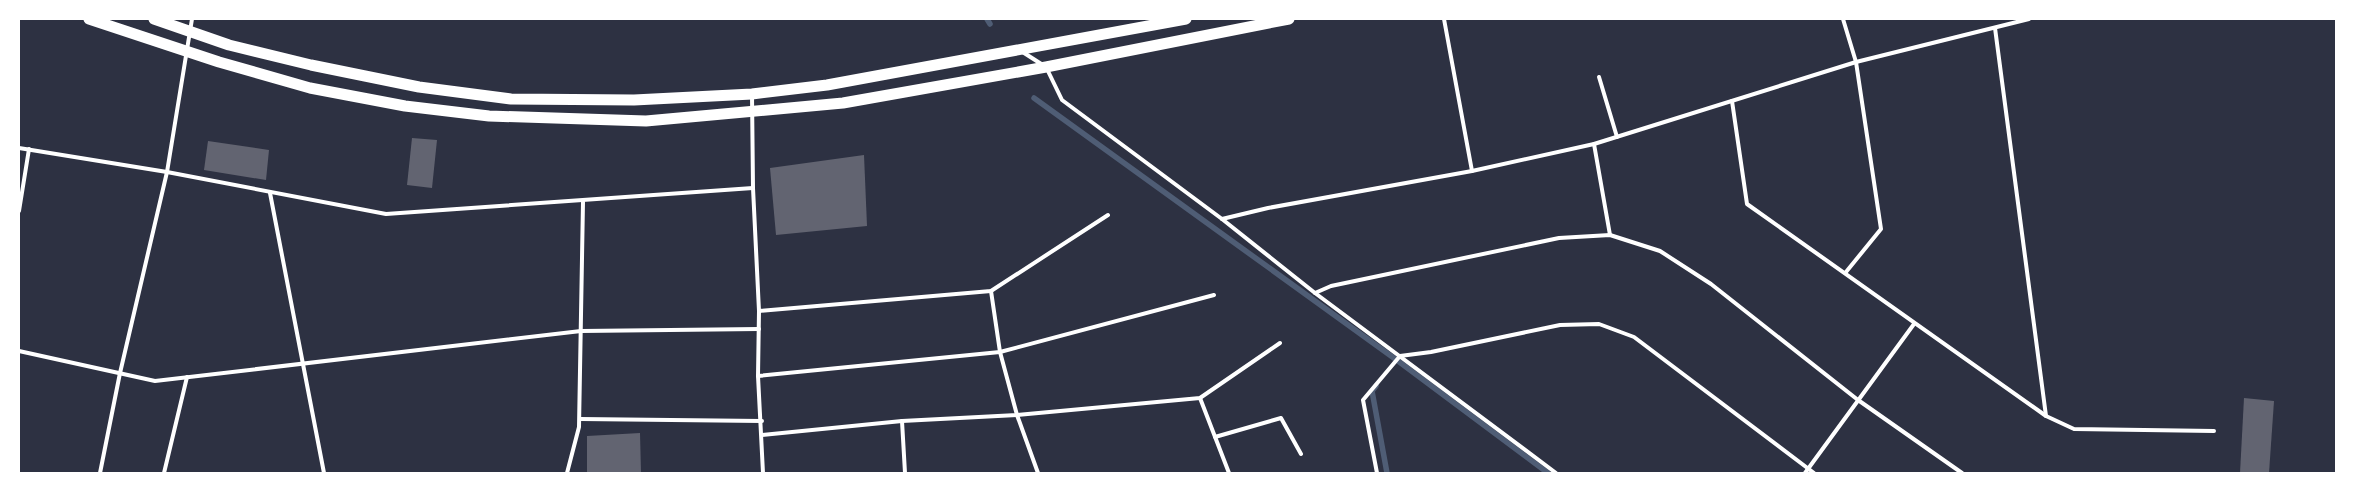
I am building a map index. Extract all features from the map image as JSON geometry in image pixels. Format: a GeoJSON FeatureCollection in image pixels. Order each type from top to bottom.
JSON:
{"type":"FeatureCollection","features":[{"type":"Feature","properties":{"kind":"highway"},"geometry":{"type":"LineString","coordinates":[[89,19],[186,52],[310,88],[405,106],[489,116],[646,122],[843,103],[1046,67],[1289,19]]}},
{"type":"Feature","properties":{"kind":"highway"},"geometry":{"type":"LineString","coordinates":[[154,19],[229,45],[311,65],[419,87],[510,98],[634,100],[752,94],[827,85],[1186,19]]}},
{"type":"Feature","properties":{"kind":"street"},"geometry":{"type":"LineString","coordinates":[[100,473],[120,373],[167,172],[192,19]]}},
{"type":"Feature","properties":{"kind":"street"},"geometry":{"type":"LineString","coordinates":[[1444,19],[1472,171]]}},
{"type":"Feature","properties":{"kind":"street"},"geometry":{"type":"LineString","coordinates":[[1843,19],[1856,62],[1881,229],[1846,272]]}},
{"type":"Feature","properties":{"kind":"street"},"geometry":{"type":"LineString","coordinates":[[1222,219],[1268,208],[1472,171],[1594,144],[1856,62],[2029,19]]}},
{"type":"Feature","properties":{"kind":"street"},"geometry":{"type":"LineString","coordinates":[[1995,28],[2046,416]]}},
{"type":"Feature","properties":{"kind":"street"},"geometry":{"type":"LineString","coordinates":[[1018,50],[1046,67],[1062,100],[1222,219],[1315,293],[1556,473]]}},
{"type":"Feature","properties":{"kind":"street"},"geometry":{"type":"LineString","coordinates":[[1599,77],[1617,137]]}},
{"type":"Feature","properties":{"kind":"street"},"geometry":{"type":"LineString","coordinates":[[752,94],[753,188],[759,311],[758,376],[762,421],[763,473]]}},
{"type":"Feature","properties":{"kind":"street"},"geometry":{"type":"LineString","coordinates":[[1732,101],[1747,204],[1846,272],[1914,324],[2046,416],[2074,429],[2214,431]]}},
{"type":"Feature","properties":{"kind":"street"},"geometry":{"type":"LineString","coordinates":[[1594,144],[1610,235]]}},
{"type":"Feature","properties":{"kind":"street"},"geometry":{"type":"LineString","coordinates":[[19,148],[167,172],[270,193],[386,214],[583,202],[753,188]]}},
{"type":"Feature","properties":{"kind":"street"},"geometry":{"type":"LineString","coordinates":[[19,211],[29,149]]}},
{"type":"Feature","properties":{"kind":"street"},"geometry":{"type":"LineString","coordinates":[[270,193],[324,473]]}},
{"type":"Feature","properties":{"kind":"street"},"geometry":{"type":"LineString","coordinates":[[567,473],[580,419],[583,202]]}},
{"type":"Feature","properties":{"kind":"street"},"geometry":{"type":"LineString","coordinates":[[759,311],[990,291],[1108,214]]}},
{"type":"Feature","properties":{"kind":"street"},"geometry":{"type":"LineString","coordinates":[[1315,293],[1331,286],[1559,238],[1610,235],[1660,251],[1711,284],[1858,400],[1962,473]]}},
{"type":"Feature","properties":{"kind":"street"},"geometry":{"type":"LineString","coordinates":[[990,291],[1000,352],[1017,415],[1038,473]]}},
{"type":"Feature","properties":{"kind":"street"},"geometry":{"type":"LineString","coordinates":[[758,376],[1000,352],[1214,295]]}},
{"type":"Feature","properties":{"kind":"street"},"geometry":{"type":"LineString","coordinates":[[1377,473],[1363,400],[1400,356],[1431,352],[1560,324],[1599,324],[1634,337],[1807,471],[1814,473]]}},
{"type":"Feature","properties":{"kind":"street"},"geometry":{"type":"LineString","coordinates":[[1807,471],[1914,324]]}},
{"type":"Feature","properties":{"kind":"street"},"geometry":{"type":"LineString","coordinates":[[19,351],[155,381],[581,331],[759,328]]}},
{"type":"Feature","properties":{"kind":"street"},"geometry":{"type":"LineString","coordinates":[[762,435],[902,421],[1017,415],[1200,398],[1280,343]]}},
{"type":"Feature","properties":{"kind":"street"},"geometry":{"type":"LineString","coordinates":[[164,473],[187,377]]}},
{"type":"Feature","properties":{"kind":"street"},"geometry":{"type":"LineString","coordinates":[[1200,398],[1229,473]]}},
{"type":"Feature","properties":{"kind":"street"},"geometry":{"type":"LineString","coordinates":[[1215,437],[1282,418],[1301,454]]}},
{"type":"Feature","properties":{"kind":"street"},"geometry":{"type":"LineString","coordinates":[[580,419],[762,421]]}},
{"type":"Feature","properties":{"kind":"street"},"geometry":{"type":"LineString","coordinates":[[902,421],[905,473]]}},
{"type":"Feature","properties":{"kind":"building"},"geometry":{"type":"Polygon","coordinates":[[[412,138],[437,140],[432,188],[407,185],[412,138]]]}},
{"type":"Feature","properties":{"kind":"building"},"geometry":{"type":"Polygon","coordinates":[[[208,141],[269,150],[266,180],[204,170],[208,141]]]}},
{"type":"Feature","properties":{"kind":"building"},"geometry":{"type":"Polygon","coordinates":[[[864,155],[867,226],[776,235],[770,168],[864,155]]]}},
{"type":"Feature","properties":{"kind":"building"},"geometry":{"type":"Polygon","coordinates":[[[2244,398],[2274,401],[2269,473],[2240,473],[2244,398]]]}},
{"type":"Feature","properties":{"kind":"building"},"geometry":{"type":"Polygon","coordinates":[[[640,433],[641,473],[587,473],[587,436],[640,433]]]}},
{"type":"Feature","properties":{"kind":"waterway"},"geometry":{"type":"LineString","coordinates":[[987,19],[990,24]]}},
{"type":"Feature","properties":{"kind":"waterway"},"geometry":{"type":"LineString","coordinates":[[1034,98],[1398,361],[1548,473]]}},
{"type":"Feature","properties":{"kind":"waterway"},"geometry":{"type":"LineString","coordinates":[[1376,386],[1372,391],[1387,473]]}}]}
